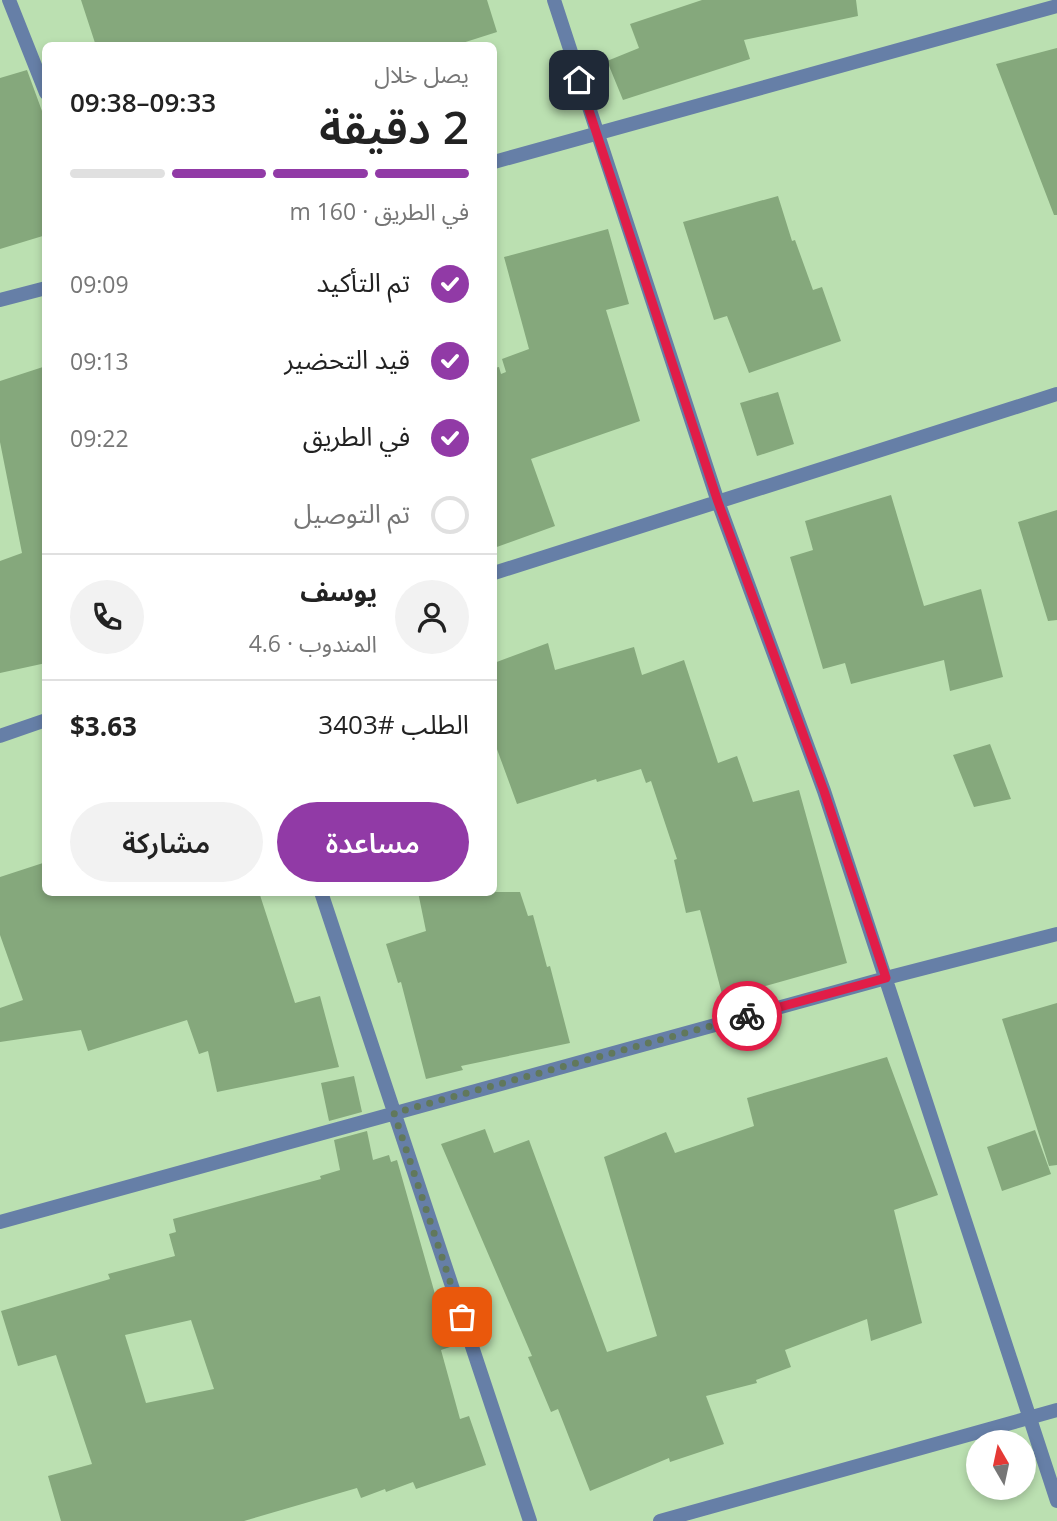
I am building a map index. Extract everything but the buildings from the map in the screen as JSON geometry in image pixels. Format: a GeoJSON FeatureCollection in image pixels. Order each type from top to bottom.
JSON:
{"type":"FeatureCollection","features":[{"type":"Feature","properties":{"kind":"street"},"geometry":{"type":"LineString","coordinates":[[9,0],[42,83]]}},
{"type":"Feature","properties":{"kind":"street"},"geometry":{"type":"LineString","coordinates":[[554,0],[718,502],[824,791],[1057,1500]]}},
{"type":"Feature","properties":{"kind":"street"},"geometry":{"type":"LineString","coordinates":[[497,161],[1057,6]]}},
{"type":"Feature","properties":{"kind":"street"},"geometry":{"type":"LineString","coordinates":[[0,300],[42,289]]}},
{"type":"Feature","properties":{"kind":"street"},"geometry":{"type":"LineString","coordinates":[[497,572],[1057,394]]}},
{"type":"Feature","properties":{"kind":"street"},"geometry":{"type":"LineString","coordinates":[[0,736],[42,721]]}},
{"type":"Feature","properties":{"kind":"street"},"geometry":{"type":"LineString","coordinates":[[322,896],[530,1521]]}},
{"type":"Feature","properties":{"kind":"street"},"geometry":{"type":"LineString","coordinates":[[0,1222],[886,978],[1057,934]]}},
{"type":"Feature","properties":{"kind":"street"},"geometry":{"type":"LineString","coordinates":[[660,1521],[1057,1410]]}},
{"type":"Feature","properties":{"kind":"way so far"},"geometry":{"type":"LineString","coordinates":[[462,1317],[394,1113],[747,1016]]}},
{"type":"Feature","properties":{"kind":"route"},"geometry":{"type":"LineString","coordinates":[[579,80],[718,502],[824,791],[886,978],[747,1016]]}}]}
